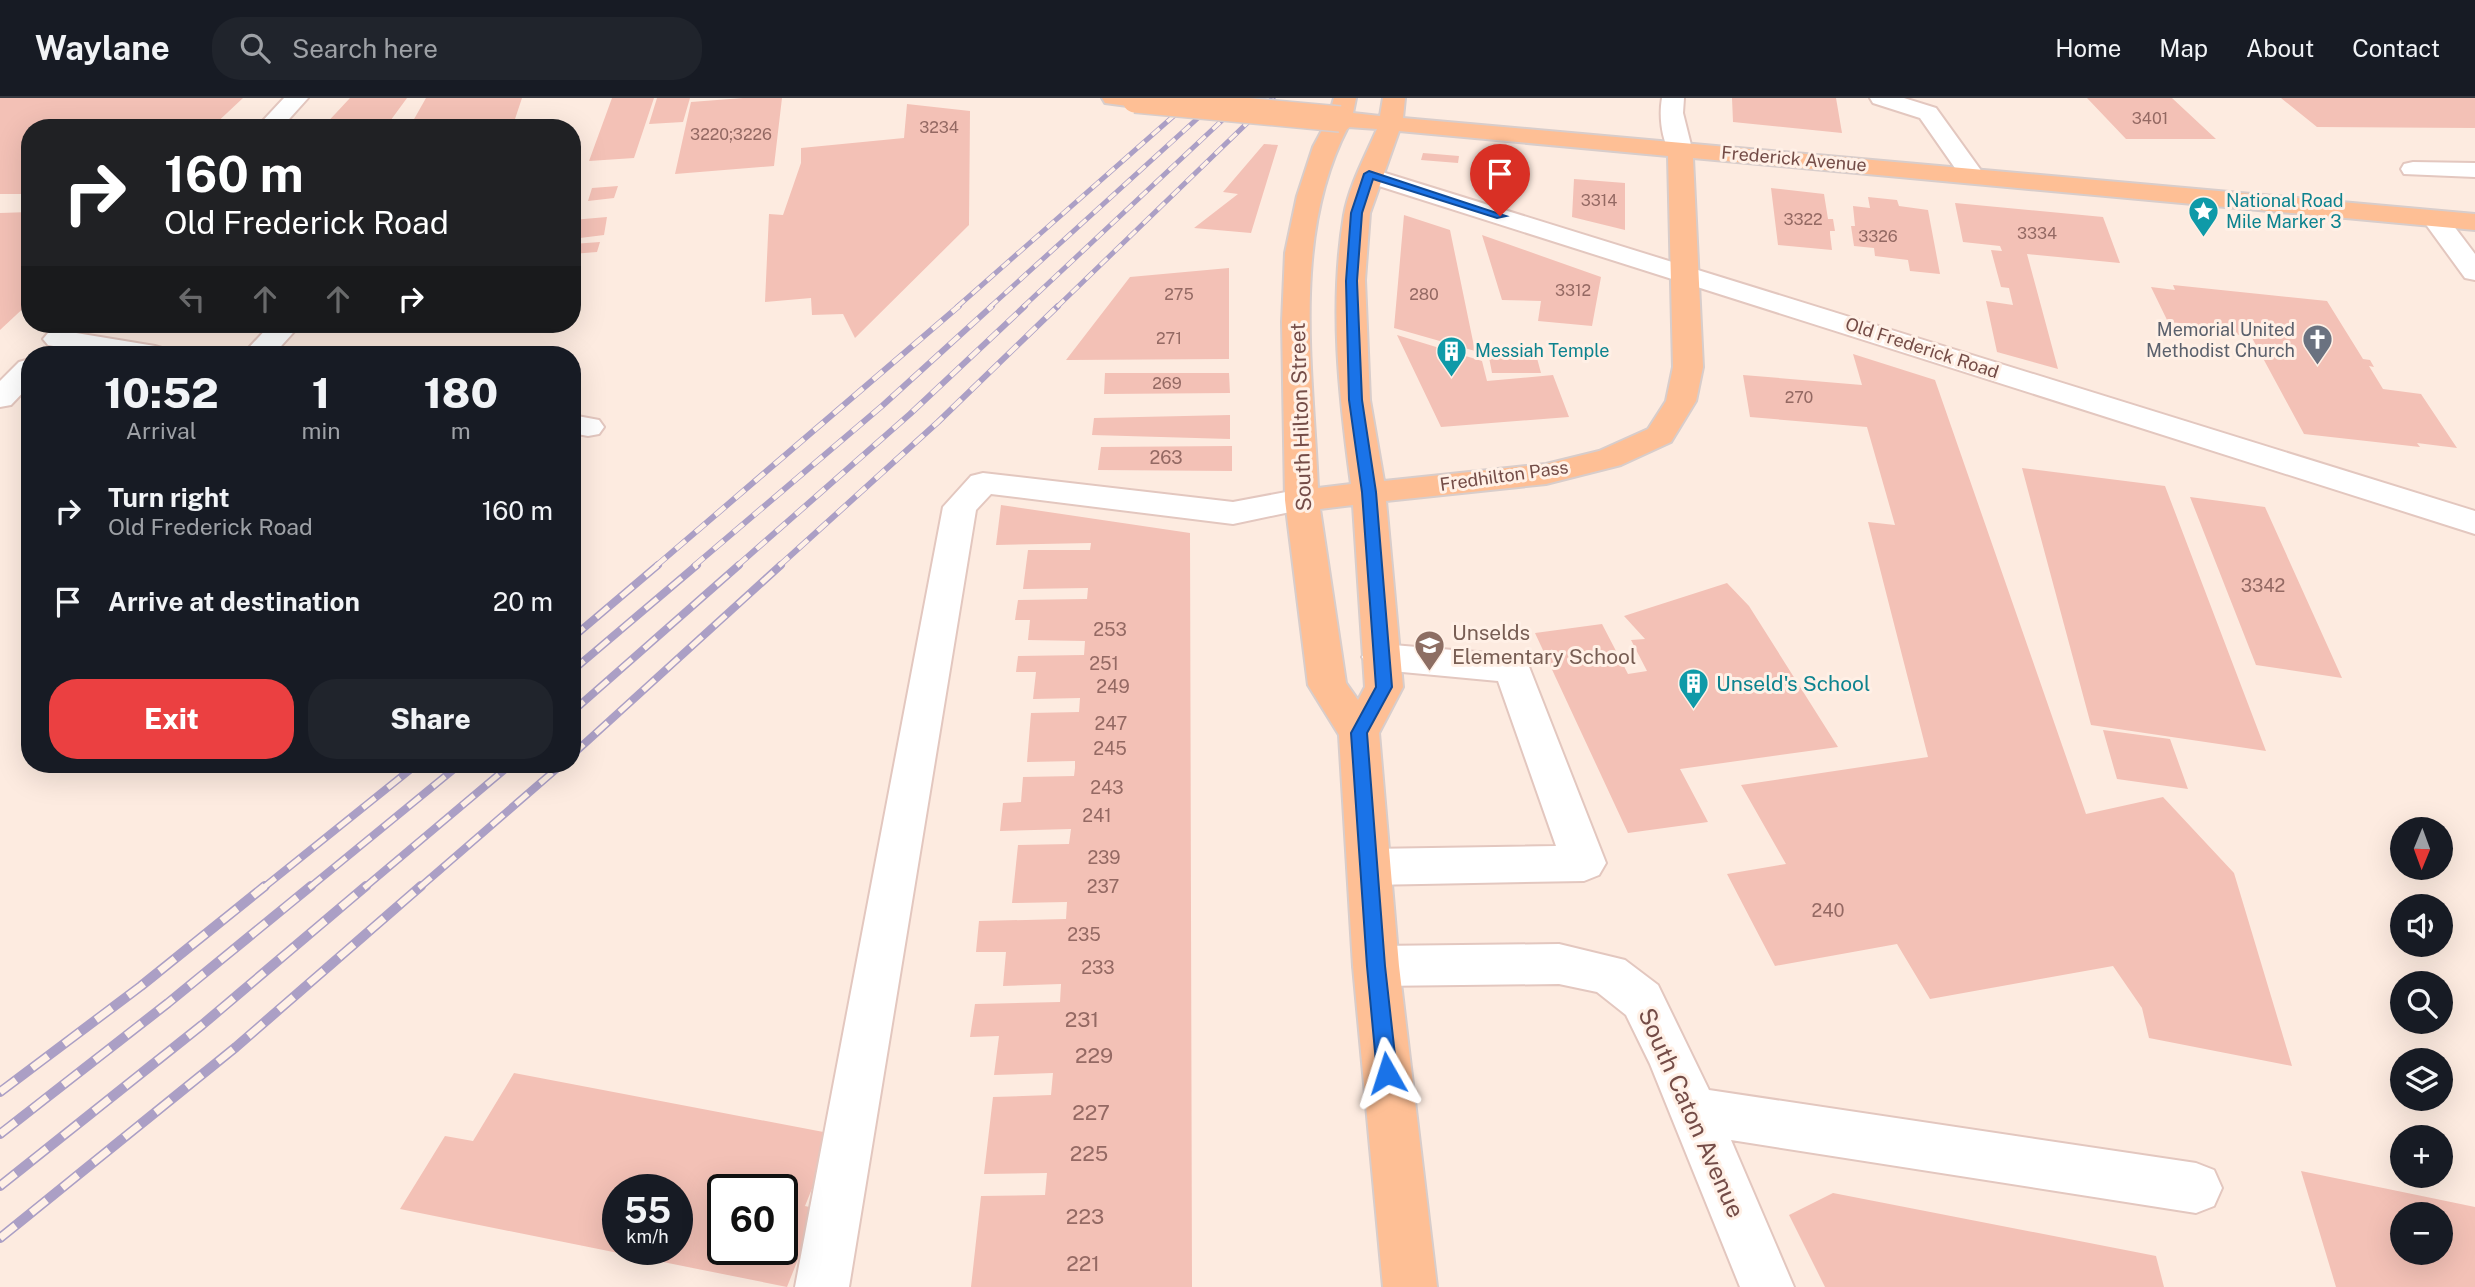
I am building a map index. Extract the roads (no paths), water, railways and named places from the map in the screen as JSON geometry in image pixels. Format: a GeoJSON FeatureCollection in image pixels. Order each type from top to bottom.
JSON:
{"type":"FeatureCollection","features":[{"type":"Feature","properties":{"kind":"main road"},"geometry":{"type":"LineString","coordinates":[[1359,733],[1384,687],[1369,492],[1355,400],[1351,281],[1357,213],[1369,174],[1391,123],[1394,98]]}},
{"type":"Feature","properties":{"kind":"main road","name":"Frederick Avenue"},"geometry":{"type":"LineString","coordinates":[[1124,99],[1343,108],[1391,123],[2475,222]]}},
{"type":"Feature","properties":{"kind":"main road","name":"South Hilton Street"},"geometry":{"type":"LineString","coordinates":[[1343,108],[1325,147],[1310,196],[1298,253],[1296,322],[1302,500],[1327,685],[1359,733],[1376,966],[1410,1287]]}},
{"type":"Feature","properties":{"kind":"main road","name":"Fredhilton Pass"},"geometry":{"type":"LineString","coordinates":[[1302,500],[1545,474],[1610,458],[1660,435],[1681,401],[1688,367],[1679,149]]}},
{"type":"Feature","properties":{"kind":"street"},"geometry":{"type":"LineString","coordinates":[[277,119],[297,98]]}},
{"type":"Feature","properties":{"kind":"street"},"geometry":{"type":"LineString","coordinates":[[1673,98],[1671,113],[1679,149]]}},
{"type":"Feature","properties":{"kind":"street"},"geometry":{"type":"LineString","coordinates":[[1881,98],[1928,113],[1973,176]]}},
{"type":"Feature","properties":{"kind":"street"},"geometry":{"type":"LineString","coordinates":[[2413,169],[2475,170]]}},
{"type":"Feature","properties":{"kind":"street","name":"Old Frederick Road"},"geometry":{"type":"LineString","coordinates":[[1369,174],[2475,523]]}},
{"type":"Feature","properties":{"kind":"street"},"geometry":{"type":"LineString","coordinates":[[2435,219],[2475,272]]}},
{"type":"Feature","properties":{"kind":"street"},"geometry":{"type":"LineString","coordinates":[[266,346],[278,333]]}},
{"type":"Feature","properties":{"kind":"street"},"geometry":{"type":"LineString","coordinates":[[58,339],[100,346]]}},
{"type":"Feature","properties":{"kind":"street"},"geometry":{"type":"LineString","coordinates":[[0,398],[21,377]]}},
{"type":"Feature","properties":{"kind":"street"},"geometry":{"type":"LineString","coordinates":[[822,1287],[960,507],[983,484],[1233,513],[1302,500]]}},
{"type":"Feature","properties":{"kind":"street"},"geometry":{"type":"LineString","coordinates":[[1369,867],[1584,863],[1513,669],[1381,657]]}},
{"type":"Feature","properties":{"kind":"street","name":"South Caton Avenue"},"geometry":{"type":"LineString","coordinates":[[1376,966],[1559,964],[1609,974],[1642,1000],[1671,1057],[1767,1287]]}},
{"type":"Feature","properties":{"kind":"street"},"geometry":{"type":"LineString","coordinates":[[1694,1111],[2196,1188]]}},
{"type":"Feature","properties":{"kind":"railway"},"geometry":{"type":"LineString","coordinates":[[957,307],[1194,98]]}},
{"type":"Feature","properties":{"kind":"railway"},"geometry":{"type":"LineString","coordinates":[[990,307],[1220,98]]}},
{"type":"Feature","properties":{"kind":"railway"},"geometry":{"type":"LineString","coordinates":[[1023,307],[1246,98]]}},
{"type":"Feature","properties":{"kind":"railway"},"geometry":{"type":"LineString","coordinates":[[1057,307],[1273,98]]}},
{"type":"Feature","properties":{"kind":"railway"},"geometry":{"type":"LineString","coordinates":[[656,566],[959,306]]}},
{"type":"Feature","properties":{"kind":"railway"},"geometry":{"type":"LineString","coordinates":[[694,566],[882,406],[992,306]]}},
{"type":"Feature","properties":{"kind":"railway"},"geometry":{"type":"LineString","coordinates":[[737,566],[910,414],[1025,306]]}},
{"type":"Feature","properties":{"kind":"railway"},"geometry":{"type":"LineString","coordinates":[[779,566],[938,422],[1058,306]]}},
{"type":"Feature","properties":{"kind":"railway"},"geometry":{"type":"LineString","coordinates":[[581,630],[658,565]]}},
{"type":"Feature","properties":{"kind":"railway"},"geometry":{"type":"LineString","coordinates":[[581,663],[697,565]]}},
{"type":"Feature","properties":{"kind":"railway"},"geometry":{"type":"LineString","coordinates":[[581,704],[739,565]]}},
{"type":"Feature","properties":{"kind":"railway"},"geometry":{"type":"LineString","coordinates":[[581,747],[781,565]]}},
{"type":"Feature","properties":{"kind":"railway"},"geometry":{"type":"LineString","coordinates":[[263,888],[406,773]]}},
{"type":"Feature","properties":{"kind":"railway"},"geometry":{"type":"LineString","coordinates":[[309,888],[449,773]]}},
{"type":"Feature","properties":{"kind":"railway"},"geometry":{"type":"LineString","coordinates":[[364,888],[501,773]]}},
{"type":"Feature","properties":{"kind":"railway"},"geometry":{"type":"LineString","coordinates":[[419,888],[552,773]]}},
{"type":"Feature","properties":{"kind":"railway"},"geometry":{"type":"LineString","coordinates":[[0,1092],[141,986],[265,886]]}},
{"type":"Feature","properties":{"kind":"railway"},"geometry":{"type":"LineString","coordinates":[[0,1134],[168,1003],[311,886]]}},
{"type":"Feature","properties":{"kind":"railway"},"geometry":{"type":"LineString","coordinates":[[0,1186],[202,1025],[366,886]]}},
{"type":"Feature","properties":{"kind":"railway"},"geometry":{"type":"LineString","coordinates":[[0,1238],[236,1047],[421,886]]}},
{"type":"Feature","properties":{"kind":"place","name":"National Road Mile Marker 3"},"geometry":{"type":"Point","coordinates":[2203,238]}},
{"type":"Feature","properties":{"kind":"place","name":"Memorial United Methodist Church"},"geometry":{"type":"Point","coordinates":[2318,367]}},
{"type":"Feature","properties":{"kind":"place","name":"Messiah Temple"},"geometry":{"type":"Point","coordinates":[1452,378]}},
{"type":"Feature","properties":{"kind":"place","name":"Unselds Elementary School"},"geometry":{"type":"Point","coordinates":[1429,672]}},
{"type":"Feature","properties":{"kind":"place","name":"Unseld's School"},"geometry":{"type":"Point","coordinates":[1693,711]}}]}
